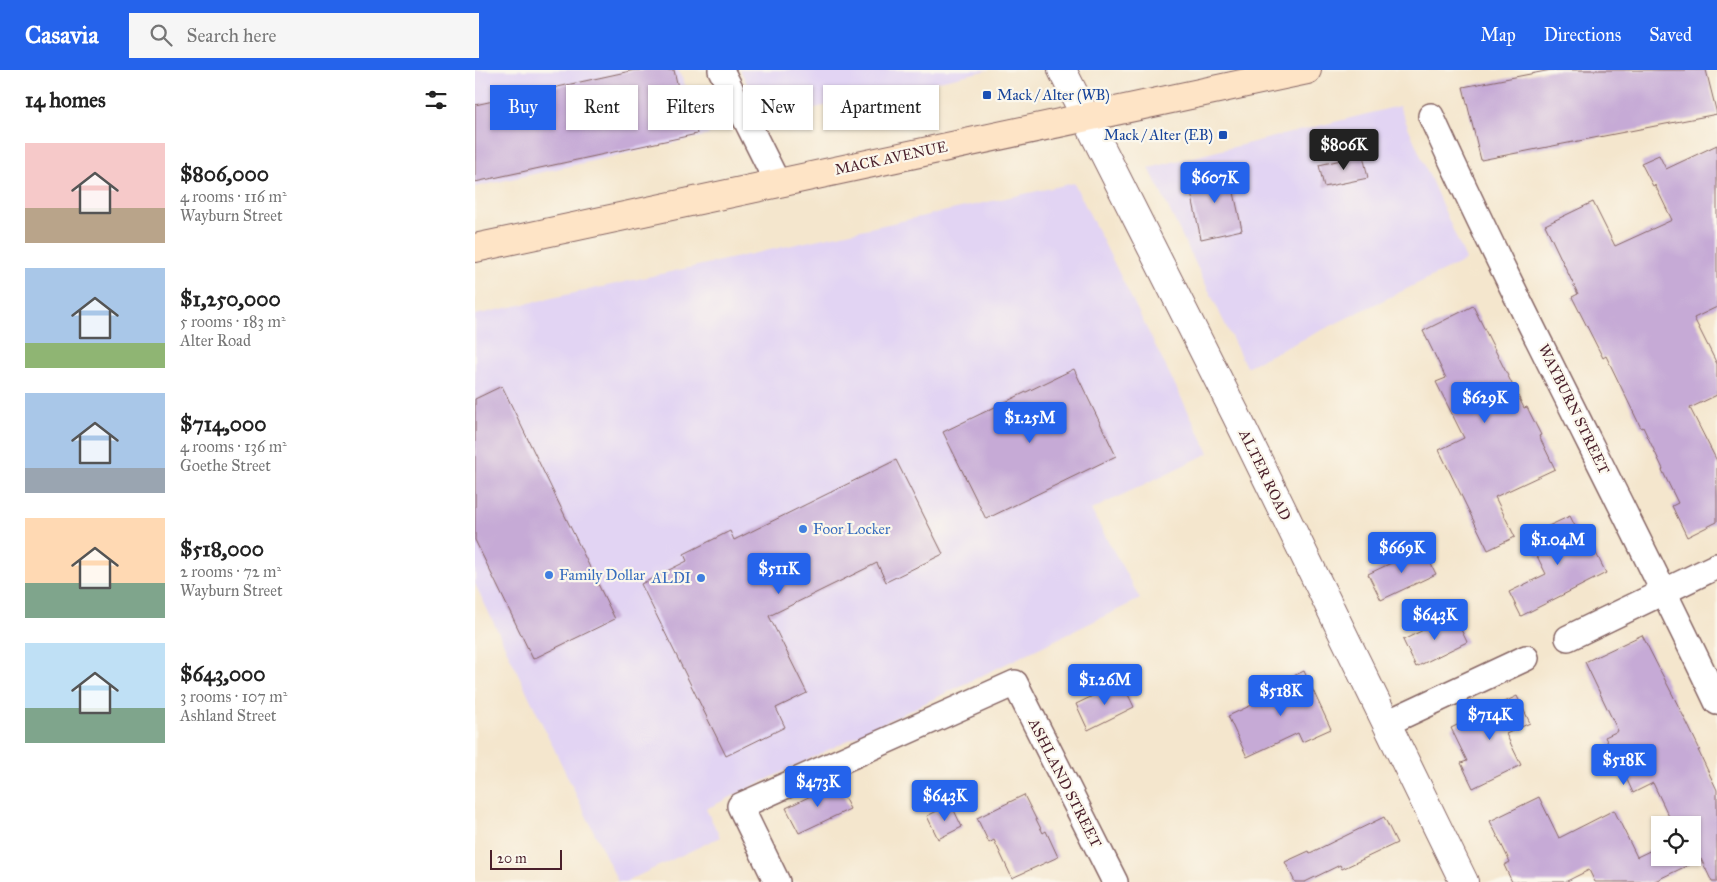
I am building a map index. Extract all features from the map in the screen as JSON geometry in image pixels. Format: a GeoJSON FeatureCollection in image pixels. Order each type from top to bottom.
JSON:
{"type":"FeatureCollection","features":[{"type":"Feature","properties":{"kind":"main road","name":"MACK AVENUE"},"geometry":{"type":"LineString","coordinates":[[475,248],[1307,70]]}},
{"type":"Feature","properties":{"kind":"street"},"geometry":{"type":"LineString","coordinates":[[721,70],[777,182]]}},
{"type":"Feature","properties":{"kind":"street","name":"ALTER ROAD"},"geometry":{"type":"LineString","coordinates":[[1062,70],[1225,392],[1464,882]]}},
{"type":"Feature","properties":{"kind":"street","name":"WAYBURN STREET"},"geometry":{"type":"LineString","coordinates":[[1431,116],[1469,199],[1665,592],[1717,702]]}},
{"type":"Feature","properties":{"kind":"street"},"geometry":{"type":"LineString","coordinates":[[1568,638],[1717,566]]}},
{"type":"Feature","properties":{"kind":"street"},"geometry":{"type":"LineString","coordinates":[[1387,722],[1526,658]]}},
{"type":"Feature","properties":{"kind":"street","name":"ASHLAND STREET"},"geometry":{"type":"LineString","coordinates":[[777,882],[740,806],[1015,683],[1115,882]]}},
{"type":"Feature","properties":{"kind":"shaded area"},"geometry":{"type":"Polygon","coordinates":[[[475,70],[678,70],[685,85],[648,85],[648,130],[707,130],[709,135],[475,187],[475,70]]]}},
{"type":"Feature","properties":{"kind":"shaded area"},"geometry":{"type":"Polygon","coordinates":[[[740,70],[989,70],[920,85],[823,85],[823,106],[813,108],[813,85],[748,85],[740,70]]]}},
{"type":"Feature","properties":{"kind":"shaded area"},"geometry":{"type":"Polygon","coordinates":[[[1399,106],[1466,260],[1246,367],[1149,168],[1399,106]]]}},
{"type":"Feature","properties":{"kind":"shaded area"},"geometry":{"type":"Polygon","coordinates":[[[1074,183],[1209,453],[1091,510],[1140,599],[706,809],[720,837],[625,882],[618,882],[475,584],[475,315],[1074,183]]]}},
{"type":"Feature","properties":{"kind":"building"},"geometry":{"type":"Polygon","coordinates":[[[635,70],[674,70],[677,85],[648,85],[648,130],[696,130],[697,134],[475,182],[475,105],[490,102],[490,130],[556,130],[556,87],[566,85],[566,130],[638,130],[638,85],[566,85],[635,70]]]}},
{"type":"Feature","properties":{"kind":"building"},"geometry":{"type":"Polygon","coordinates":[[[1551,70],[1706,70],[1717,114],[1481,160],[1463,87],[1551,70]]]}},
{"type":"Feature","properties":{"kind":"building"},"geometry":{"type":"Polygon","coordinates":[[[1717,145],[1717,307],[1694,318],[1717,364],[1717,395],[1690,408],[1717,461],[1717,522],[1687,537],[1672,506],[1678,503],[1663,469],[1606,356],[1603,358],[1572,297],[1578,294],[1545,225],[1593,202],[1615,246],[1672,220],[1655,185],[1653,186],[1641,163],[1659,155],[1666,169],[1717,145]]]}},
{"type":"Feature","properties":{"kind":"building"},"geometry":{"type":"Polygon","coordinates":[[[1363,155],[1368,178],[1324,187],[1319,165],[1363,155]]]}},
{"type":"Feature","properties":{"kind":"building"},"geometry":{"type":"Polygon","coordinates":[[[1229,169],[1242,230],[1201,239],[1188,178],[1229,169]]]}},
{"type":"Feature","properties":{"kind":"building"},"geometry":{"type":"Polygon","coordinates":[[[1473,306],[1524,408],[1527,407],[1555,469],[1495,497],[1515,537],[1488,550],[1439,450],[1464,438],[1436,382],[1446,378],[1423,331],[1473,306]]]}},
{"type":"Feature","properties":{"kind":"building"},"geometry":{"type":"Polygon","coordinates":[[[1074,369],[1116,456],[986,519],[943,432],[1074,369]]]}},
{"type":"Feature","properties":{"kind":"building"},"geometry":{"type":"Polygon","coordinates":[[[502,386],[615,619],[533,659],[475,540],[475,399],[502,386]]]}},
{"type":"Feature","properties":{"kind":"building"},"geometry":{"type":"Polygon","coordinates":[[[896,460],[943,554],[886,582],[877,563],[769,616],[807,693],[776,708],[785,727],[726,756],[641,584],[687,561],[684,554],[730,531],[734,540],[896,460]]]}},
{"type":"Feature","properties":{"kind":"building"},"geometry":{"type":"Polygon","coordinates":[[[1570,516],[1588,552],[1594,549],[1606,573],[1521,616],[1509,592],[1546,574],[1527,536],[1570,516]]]}},
{"type":"Feature","properties":{"kind":"building"},"geometry":{"type":"Polygon","coordinates":[[[1423,548],[1436,574],[1381,600],[1368,574],[1423,548]]]}},
{"type":"Feature","properties":{"kind":"building"},"geometry":{"type":"Polygon","coordinates":[[[1454,615],[1467,642],[1416,667],[1403,640],[1454,615]]]}},
{"type":"Feature","properties":{"kind":"building"},"geometry":{"type":"Polygon","coordinates":[[[1642,635],[1687,723],[1717,790],[1717,882],[1712,882],[1701,859],[1701,816],[1669,816],[1653,783],[1633,793],[1615,753],[1613,754],[1605,737],[1618,731],[1585,662],[1642,635]]]}},
{"type":"Feature","properties":{"kind":"building"},"geometry":{"type":"Polygon","coordinates":[[[1304,671],[1331,729],[1302,742],[1298,733],[1247,757],[1228,716],[1280,692],[1276,684],[1304,671]]]}},
{"type":"Feature","properties":{"kind":"building"},"geometry":{"type":"Polygon","coordinates":[[[1122,682],[1134,707],[1088,730],[1076,704],[1122,682]]]}},
{"type":"Feature","properties":{"kind":"building"},"geometry":{"type":"Polygon","coordinates":[[[1517,696],[1530,723],[1506,734],[1521,765],[1473,788],[1461,763],[1467,761],[1451,728],[1517,696]]]}},
{"type":"Feature","properties":{"kind":"building"},"geometry":{"type":"Polygon","coordinates":[[[837,783],[850,809],[799,833],[786,808],[837,783]]]}},
{"type":"Feature","properties":{"kind":"building"},"geometry":{"type":"Polygon","coordinates":[[[1024,795],[1043,833],[1046,831],[1058,857],[1012,878],[994,840],[989,843],[977,818],[1024,795]]]}},
{"type":"Feature","properties":{"kind":"building"},"geometry":{"type":"Polygon","coordinates":[[[1539,797],[1559,838],[1614,810],[1637,857],[1651,850],[1651,866],[1686,866],[1653,882],[1595,882],[1589,870],[1565,882],[1512,882],[1504,865],[1510,862],[1490,821],[1539,797]]]}},
{"type":"Feature","properties":{"kind":"building"},"geometry":{"type":"Polygon","coordinates":[[[951,804],[962,827],[938,839],[927,816],[951,804]]]}},
{"type":"Feature","properties":{"kind":"building"},"geometry":{"type":"Polygon","coordinates":[[[1384,817],[1397,843],[1342,869],[1340,865],[1305,882],[1295,882],[1285,862],[1309,851],[1310,853],[1384,817]]]}},
{"type":"Feature","properties":{"kind":"place","name":"Mack / Alter (WB)"},"geometry":{"type":"Point","coordinates":[987,95]}},
{"type":"Feature","properties":{"kind":"place","name":"Mack / Alter (EB)"},"geometry":{"type":"Point","coordinates":[1223,135]}},
{"type":"Feature","properties":{"kind":"place","name":"Foor Locker"},"geometry":{"type":"Point","coordinates":[803,529]}},
{"type":"Feature","properties":{"kind":"place","name":"Family Dollar"},"geometry":{"type":"Point","coordinates":[549,575]}},
{"type":"Feature","properties":{"kind":"place","name":"ALDI"},"geometry":{"type":"Point","coordinates":[701,578]}}]}
